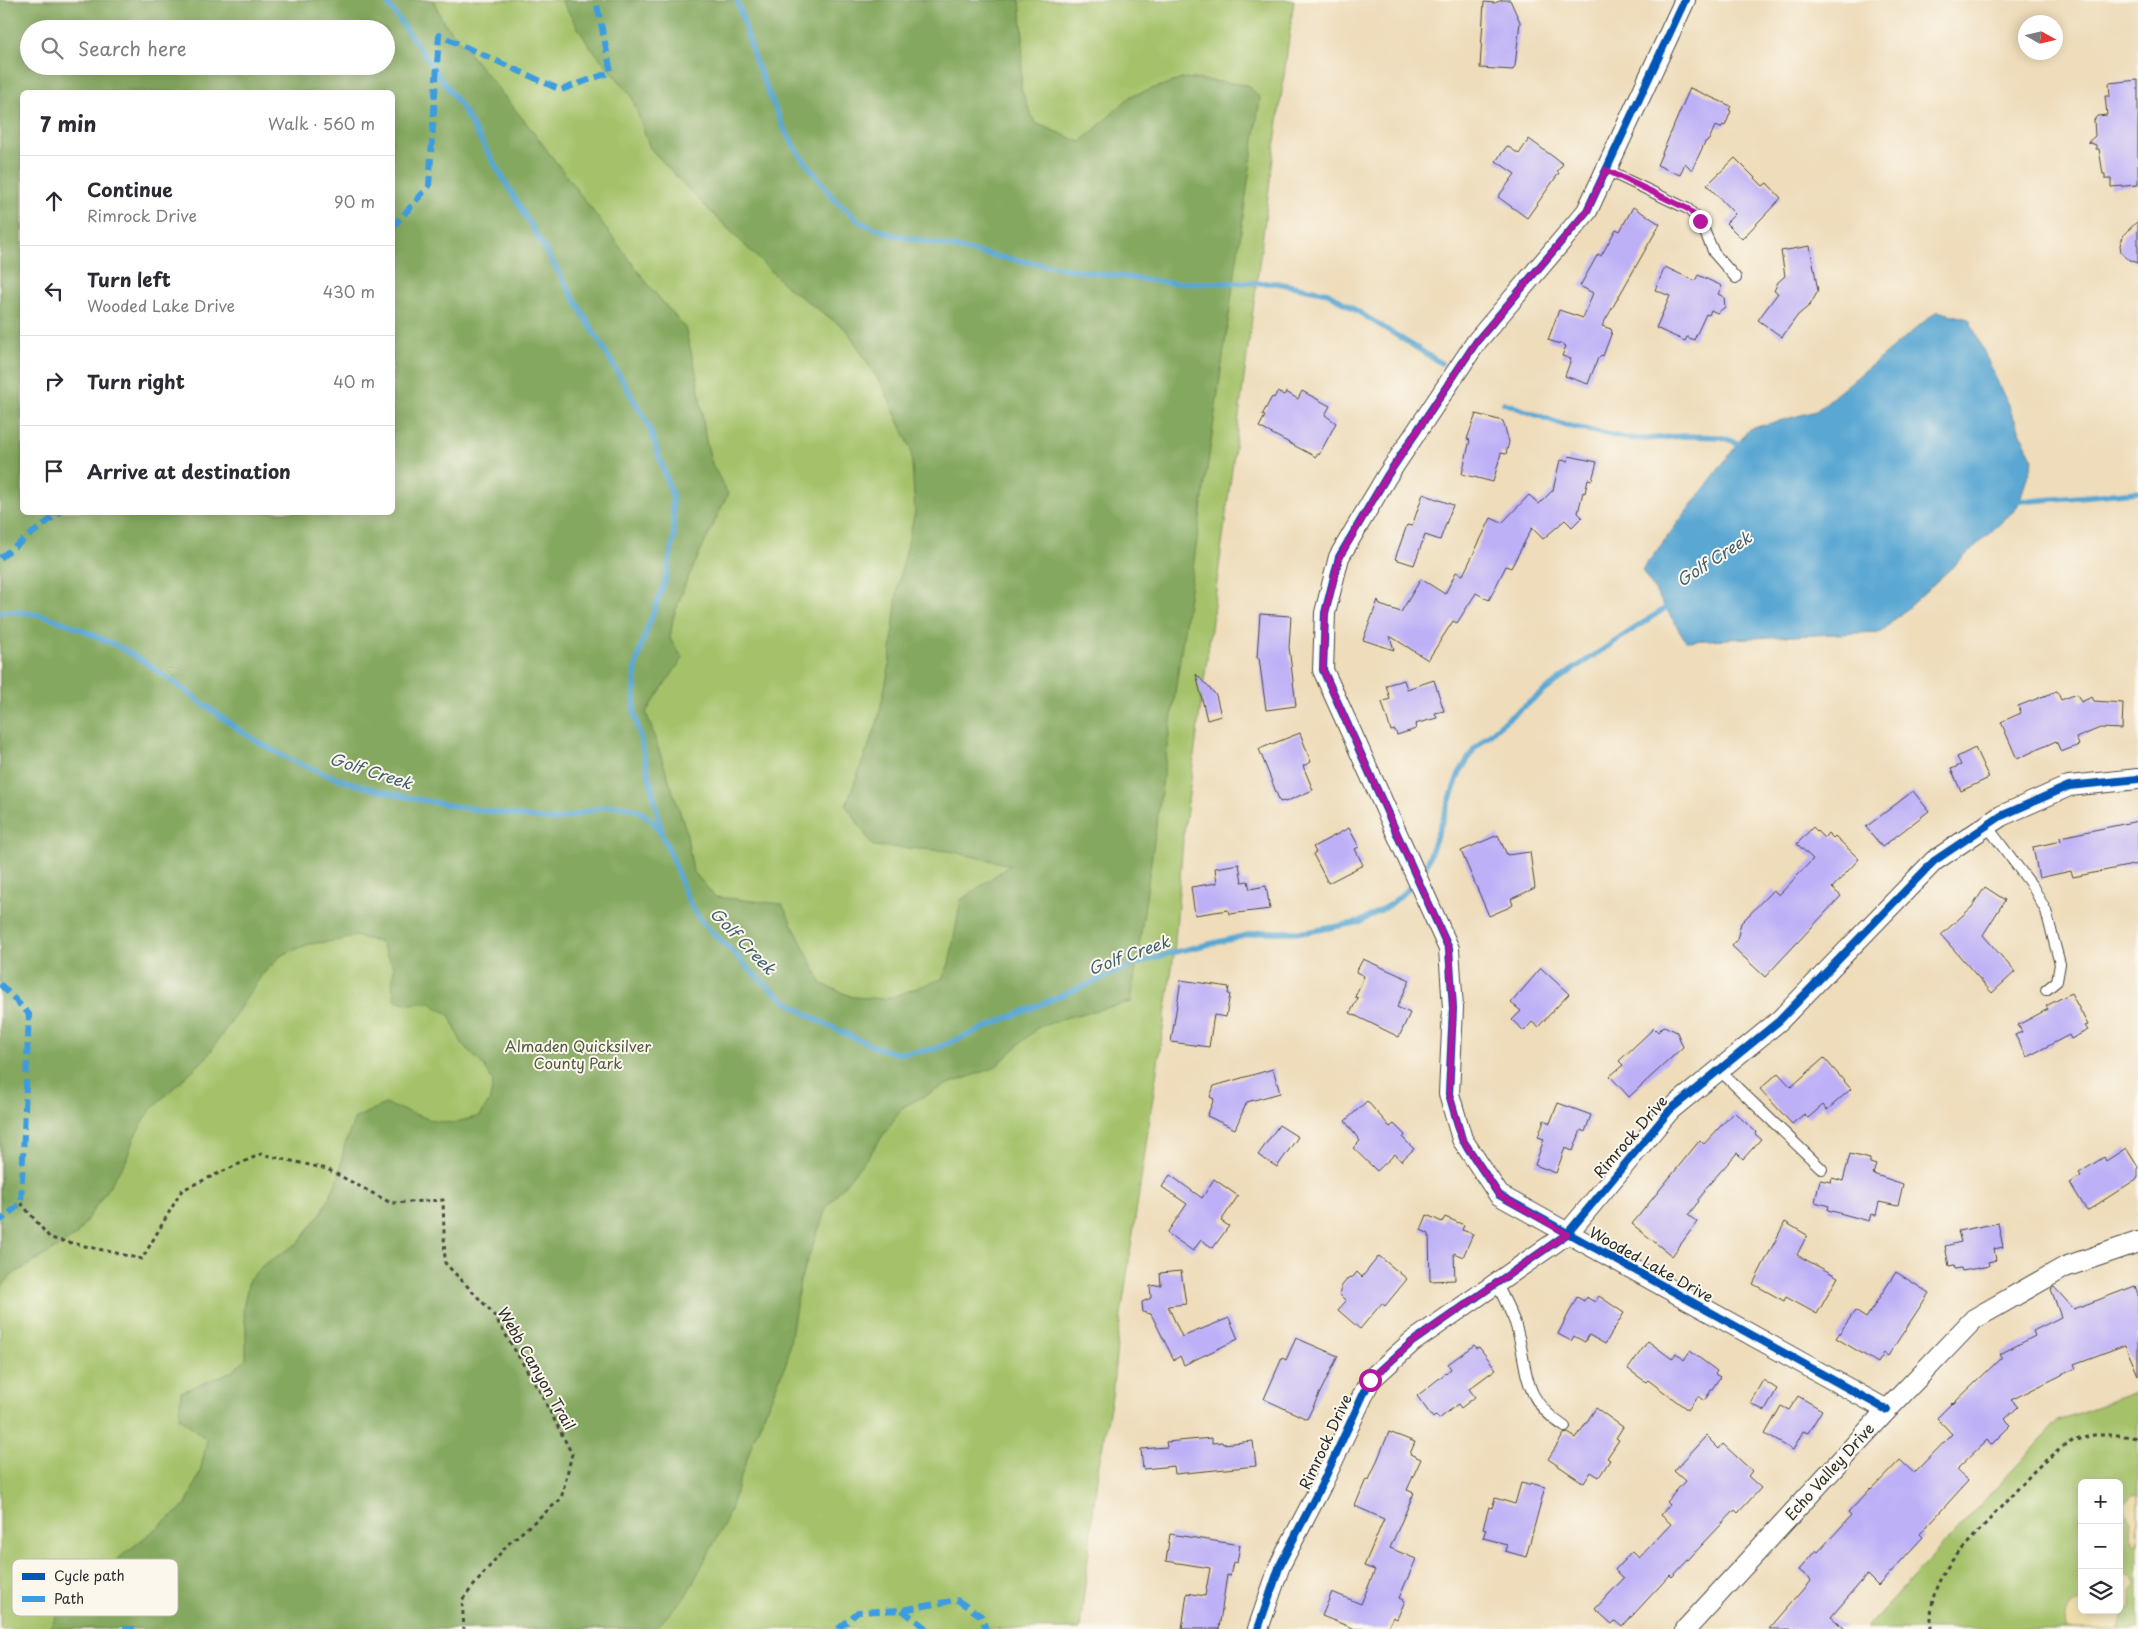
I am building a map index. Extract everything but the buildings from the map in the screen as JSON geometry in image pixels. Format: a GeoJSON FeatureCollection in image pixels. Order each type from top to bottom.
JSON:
{"type":"FeatureCollection","features":[{"type":"Feature","properties":{"kind":"street","name":"Wooded Lake Drive"},"geometry":{"type":"LineString","coordinates":[[1685,0],[1587,211],[1477,341],[1387,476],[1339,558],[1325,614],[1323,670],[1449,949],[1453,1008],[1449,1094],[1462,1139],[1499,1195],[1887,1410]]}},
{"type":"Feature","properties":{"kind":"street","name":"Rimrock Drive"},"geometry":{"type":"LineString","coordinates":[[1258,1629],[1280,1565],[1321,1486],[1370,1380],[1412,1342],[1567,1234],[1670,1110],[1779,1021],[1934,861],[2001,816],[2069,786],[2138,779]]}},
{"type":"Feature","properties":{"kind":"street","name":"Echo Valley Drive"},"geometry":{"type":"LineString","coordinates":[[1686,1629],[1887,1410],[1974,1319],[2065,1267],[2138,1242]]}},
{"type":"Feature","properties":{"kind":"lane"},"geometry":{"type":"LineString","coordinates":[[1606,170],[1688,209],[1700,221],[1714,253],[1736,278]]}},
{"type":"Feature","properties":{"kind":"lane"},"geometry":{"type":"LineString","coordinates":[[1987,826],[2033,887],[2046,911],[2060,964],[2057,981],[2046,990]]}},
{"type":"Feature","properties":{"kind":"lane"},"geometry":{"type":"LineString","coordinates":[[1719,1070],[1822,1169]]}},
{"type":"Feature","properties":{"kind":"lane"},"geometry":{"type":"LineString","coordinates":[[1497,1284],[1515,1324],[1534,1400],[1551,1418],[1565,1427]]}},
{"type":"Feature","properties":{"kind":"path"},"geometry":{"type":"LineString","coordinates":[[1931,1629],[1934,1593],[1944,1571],[2036,1469],[2060,1448],[2084,1437],[2105,1434],[2138,1438]]}},
{"type":"Feature","properties":{"kind":"green space","name":"Almaden Quicksilver County Park"},"geometry":{"type":"Polygon","coordinates":[[[0,0],[1294,0],[1183,840],[1174,954],[1118,1336],[1112,1396],[1098,1469],[1080,1629],[0,1629],[0,0]]]}},
{"type":"Feature","properties":{"kind":"green space","name":"Almaden Quicksilver County Park"},"geometry":{"type":"Polygon","coordinates":[[[0,0],[433,0],[443,21],[531,129],[650,287],[685,328],[697,376],[706,441],[712,464],[728,494],[686,582],[673,618],[670,639],[683,658],[646,712],[686,830],[693,871],[715,897],[782,904],[822,984],[853,997],[886,999],[942,979],[949,964],[961,900],[1010,865],[949,851],[873,846],[846,805],[877,724],[889,668],[898,585],[915,512],[911,449],[884,389],[847,330],[787,287],[686,187],[650,148],[631,95],[588,44],[561,0],[1020,0],[1023,37],[1021,89],[1035,123],[1081,142],[1131,96],[1185,78],[1248,85],[1260,98],[1131,1002],[1068,1017],[1037,1028],[994,1068],[946,1085],[903,1107],[870,1154],[827,1206],[800,1281],[787,1361],[754,1438],[726,1521],[685,1597],[655,1629],[50,1629],[56,1616],[178,1616],[178,1559],[118,1559],[186,1505],[200,1472],[207,1440],[179,1417],[181,1392],[233,1371],[246,1358],[246,1328],[243,1309],[249,1279],[262,1266],[298,1243],[322,1212],[339,1177],[344,1147],[355,1118],[385,1104],[435,1121],[452,1123],[480,1116],[490,1100],[493,1081],[484,1066],[462,1044],[449,1015],[430,1003],[410,1004],[396,1001],[392,987],[394,968],[380,942],[355,936],[342,940],[309,944],[282,955],[261,976],[207,1057],[152,1108],[134,1137],[126,1161],[76,1236],[12,1275],[0,1288],[0,0]]]}},
{"type":"Feature","properties":{"kind":"green space"},"geometry":{"type":"Polygon","coordinates":[[[2138,1392],[2138,1629],[1865,1629],[2059,1420],[2138,1392]]]}},
{"type":"Feature","properties":{"kind":"sand"},"geometry":{"type":"Polygon","coordinates":[[[2133,1494],[2138,1494],[2137,1545],[2133,1544],[2130,1537],[2131,1522],[2125,1507],[2125,1502],[2133,1494]]]}},
{"type":"Feature","properties":{"kind":"sand"},"geometry":{"type":"Polygon","coordinates":[[[2127,1574],[2133,1576],[2135,1583],[2130,1592],[2130,1608],[2123,1612],[2123,1576],[2127,1574]]]}},
{"type":"Feature","properties":{"kind":"sand"},"geometry":{"type":"Polygon","coordinates":[[[2077,1603],[2078,1614],[2122,1614],[2118,1629],[2067,1629],[2065,1620],[2067,1611],[2069,1607],[2077,1603]]]}},
{"type":"Feature","properties":{"kind":"water"},"geometry":{"type":"Polygon","coordinates":[[[1937,311],[1969,319],[2033,460],[2017,508],[1881,632],[1686,641],[1642,570],[1749,429],[1816,411],[1937,311]]]}},
{"type":"Feature","properties":{"kind":"waterway"},"geometry":{"type":"LineString","coordinates":[[385,0],[460,105],[648,424],[672,495],[674,537],[666,578],[641,646],[636,667],[634,711],[662,832]]}},
{"type":"Feature","properties":{"kind":"waterway"},"geometry":{"type":"LineString","coordinates":[[737,0],[755,60],[783,127],[798,152],[833,198],[860,222],[890,234],[999,257],[1080,271],[1170,283],[1277,283],[1328,293],[1441,363]]}},
{"type":"Feature","properties":{"kind":"waterway"},"geometry":{"type":"LineString","coordinates":[[1504,403],[1564,425],[1625,438],[1721,437],[1743,445]]}},
{"type":"Feature","properties":{"kind":"waterway","name":"Golf Creek"},"geometry":{"type":"LineString","coordinates":[[2013,500],[2031,501],[2138,492]]}},
{"type":"Feature","properties":{"kind":"waterway","name":"Golf Creek"},"geometry":{"type":"LineString","coordinates":[[1426,866],[1459,774],[1474,749],[1501,724],[1572,670],[1670,605]]}},
{"type":"Feature","properties":{"kind":"waterway","name":"Golf Creek"},"geometry":{"type":"LineString","coordinates":[[0,612],[24,612],[45,616],[76,627],[117,646],[163,674],[222,718],[263,745],[307,767],[353,784],[424,801],[555,820],[605,807],[615,806],[636,810],[657,827],[664,839],[687,897],[697,915],[710,931],[756,976],[782,998],[813,1017],[857,1039],[896,1053],[911,1053],[937,1048],[1131,966],[1171,953],[1261,932],[1307,932],[1360,922],[1391,904],[1409,888]]}},
{"type":"Feature","properties":{"kind":"marked path"},"geometry":{"type":"LineString","coordinates":[[395,225],[429,186],[439,35],[561,90],[611,72],[596,0]]}},
{"type":"Feature","properties":{"kind":"marked path"},"geometry":{"type":"LineString","coordinates":[[0,558],[56,515]]}},
{"type":"Feature","properties":{"kind":"marked path"},"geometry":{"type":"LineString","coordinates":[[0,984],[29,1014],[21,1203],[0,1221]]}},
{"type":"Feature","properties":{"kind":"marked path"},"geometry":{"type":"LineString","coordinates":[[838,1629],[858,1612],[902,1610],[957,1600],[981,1616],[986,1629]]}},
{"type":"Feature","properties":{"kind":"marked path"},"geometry":{"type":"LineString","coordinates":[[902,1610],[927,1629]]}},
{"type":"Feature","properties":{"kind":"marked path"},"geometry":{"type":"LineString","coordinates":[[123,1629],[139,1629]]}},
{"type":"Feature","properties":{"kind":"cycle path"},"geometry":{"type":"LineString","coordinates":[[1685,0],[1587,211],[1477,341],[1387,476],[1339,557],[1325,613],[1323,670],[1449,949],[1453,1008],[1449,1094],[1462,1139],[1499,1195],[1887,1410]]}},
{"type":"Feature","properties":{"kind":"cycle path"},"geometry":{"type":"LineString","coordinates":[[1258,1629],[1280,1565],[1321,1486],[1370,1380],[1412,1342],[1567,1234],[1670,1110],[1779,1021],[1934,861],[2001,816],[2069,786],[2138,779]]}},
{"type":"Feature","properties":{"kind":"route"},"geometry":{"type":"LineString","coordinates":[[1370,1380],[1412,1342],[1477,1299],[1567,1234],[1499,1195],[1462,1139],[1449,1094],[1453,1008],[1449,949],[1323,670],[1325,614],[1339,558],[1387,476],[1477,341],[1587,211],[1606,170],[1688,209],[1700,221]]}}]}
